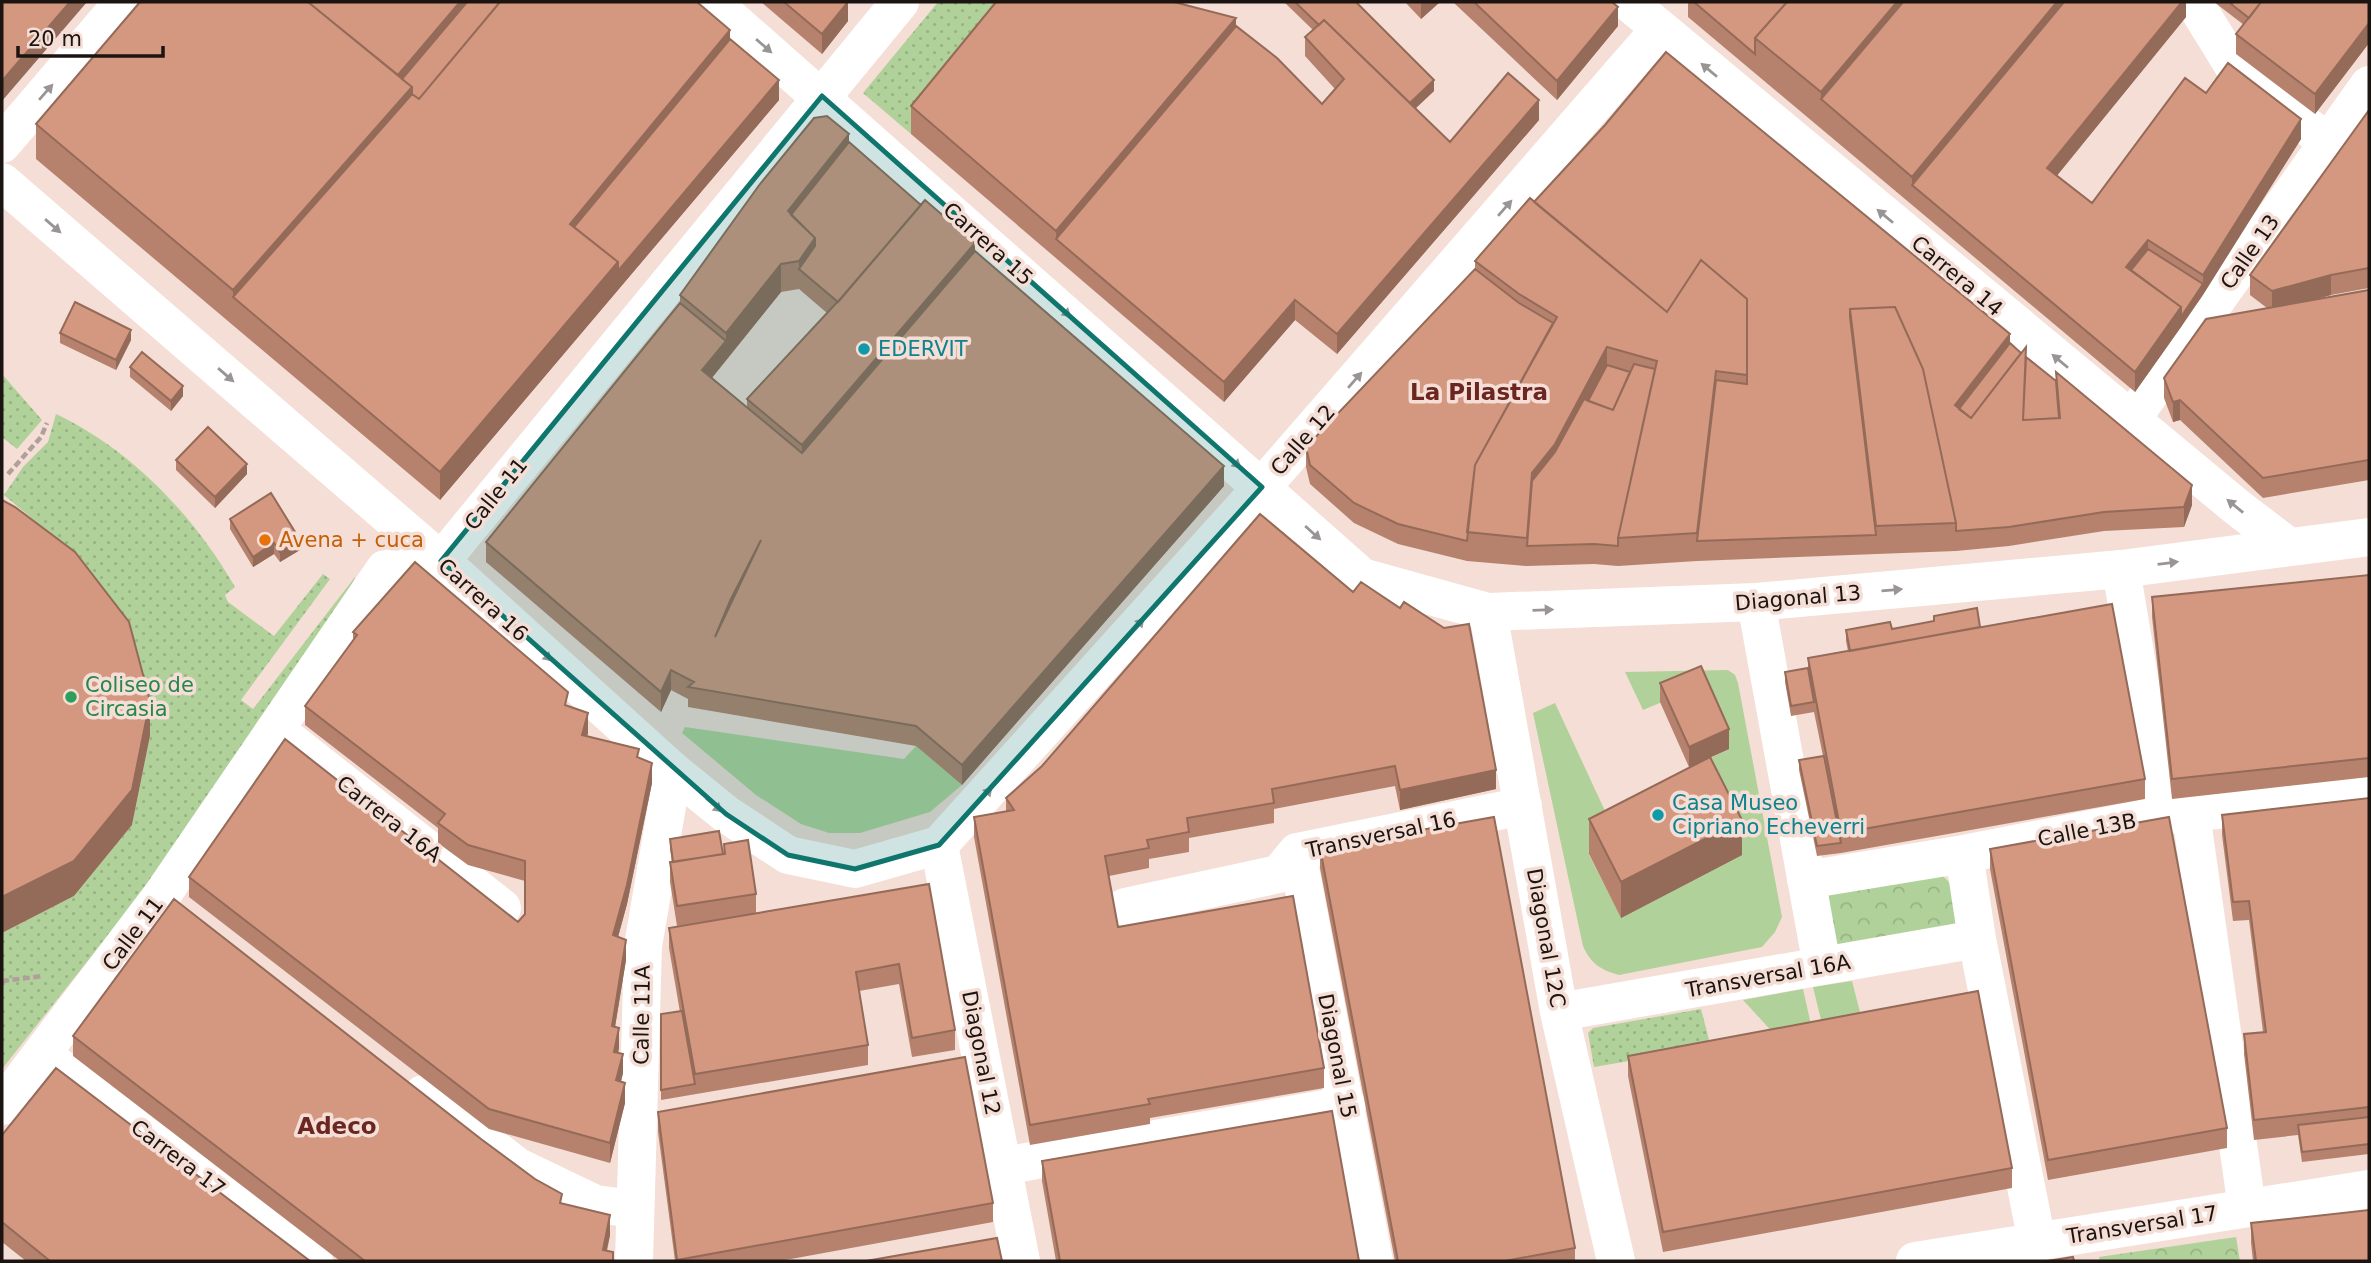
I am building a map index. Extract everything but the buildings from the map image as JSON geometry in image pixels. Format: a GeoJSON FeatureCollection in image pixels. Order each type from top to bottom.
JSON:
{"type":"FeatureCollection","features":[{"type":"Feature","properties":{"kind":"street"},"geometry":{"type":"LineString","coordinates":[[2,144],[123,2]]}},
{"type":"Feature","properties":{"kind":"street","name":"Carrera 15"},"geometry":{"type":"LineString","coordinates":[[712,2],[822,96],[1262,487]]}},
{"type":"Feature","properties":{"kind":"street","name":"Calle 11"},"geometry":{"type":"LineString","coordinates":[[2,1106],[162,895],[385,569],[441,561],[900,2]]}},
{"type":"Feature","properties":{"kind":"street","name":"Carrera 14"},"geometry":{"type":"LineString","coordinates":[[1628,2],[2131,420],[2289,547]]}},
{"type":"Feature","properties":{"kind":"street"},"geometry":{"type":"LineString","coordinates":[[2194,2],[2239,75],[2328,142]]}},
{"type":"Feature","properties":{"kind":"street","name":"Calle 12"},"geometry":{"type":"LineString","coordinates":[[939,845],[1262,487],[1660,29]]}},
{"type":"Feature","properties":{"kind":"street","name":"Calle 13"},"geometry":{"type":"LineString","coordinates":[[2131,420],[2369,85]]}},
{"type":"Feature","properties":{"kind":"street","name":"Carrera 16"},"geometry":{"type":"LineString","coordinates":[[2,181],[441,561],[673,771],[726,814],[788,855],[856,869],[939,845]]}},
{"type":"Feature","properties":{"kind":"street","name":"Diagonal 13"},"geometry":{"type":"LineString","coordinates":[[1262,487],[1362,577],[1488,612],[1756,602],[2121,569],[2369,537]]}},
{"type":"Feature","properties":{"kind":"street"},"geometry":{"type":"LineString","coordinates":[[2121,569],[2176,815],[2247,1208]]}},
{"type":"Feature","properties":{"kind":"street"},"geometry":{"type":"LineString","coordinates":[[1756,602],[1822,966]]}},
{"type":"Feature","properties":{"kind":"street","name":"Diagonal 12C"},"geometry":{"type":"LineString","coordinates":[[1488,612],[1559,1012],[1616,1261]]}},
{"type":"Feature","properties":{"kind":"street","name":"Carrera 16A"},"geometry":{"type":"LineString","coordinates":[[276,730],[502,908]]}},
{"type":"Feature","properties":{"kind":"street","name":"Calle 11A"},"geometry":{"type":"LineString","coordinates":[[634,1261],[635,1209],[653,1115],[643,946],[673,771]]}},
{"type":"Feature","properties":{"kind":"street","name":"Calle 13B"},"geometry":{"type":"LineString","coordinates":[[1806,880],[2176,815],[2369,796]]}},
{"type":"Feature","properties":{"kind":"street","name":"Transversal 16"},"geometry":{"type":"LineString","coordinates":[[1125,907],[1279,874],[1297,852],[1522,806]]}},
{"type":"Feature","properties":{"kind":"street","name":"Diagonal 12"},"geometry":{"type":"LineString","coordinates":[[939,845],[1019,1248]]}},
{"type":"Feature","properties":{"kind":"street","name":"Diagonal 15"},"geometry":{"type":"LineString","coordinates":[[1297,852],[1347,1105],[1374,1261]]}},
{"type":"Feature","properties":{"kind":"street"},"geometry":{"type":"LineString","coordinates":[[1964,854],[1977,939],[2037,1242]]}},
{"type":"Feature","properties":{"kind":"street"},"geometry":{"type":"LineString","coordinates":[[162,895],[194,920]]}},
{"type":"Feature","properties":{"kind":"street","name":"Transversal 16A"},"geometry":{"type":"LineString","coordinates":[[1559,1012],[1977,939]]}},
{"type":"Feature","properties":{"kind":"street","name":"Carrera 17"},"geometry":{"type":"LineString","coordinates":[[43,1055],[314,1261]]}},
{"type":"Feature","properties":{"kind":"street"},"geometry":{"type":"LineString","coordinates":[[941,1067],[982,1060]]}},
{"type":"Feature","properties":{"kind":"street"},"geometry":{"type":"LineString","coordinates":[[400,1076],[518,1167],[595,1204],[635,1209]]}},
{"type":"Feature","properties":{"kind":"street"},"geometry":{"type":"LineString","coordinates":[[1003,1166],[1347,1105]]}},
{"type":"Feature","properties":{"kind":"street","name":"Transversal 17"},"geometry":{"type":"LineString","coordinates":[[1915,1261],[2369,1189]]}},
{"type":"Feature","properties":{"kind":"street"},"geometry":{"type":"LineString","coordinates":[[979,1242],[1019,1248]]}},
{"type":"Feature","properties":{"kind":"path"},"geometry":{"type":"LineString","coordinates":[[8,474],[41,437],[47,423]]}},
{"type":"Feature","properties":{"kind":"highlighted area"},"geometry":{"type":"Polygon","coordinates":[[[822,96],[1262,487],[939,845],[855,869],[788,855],[726,814],[441,561],[822,96]]]}},
{"type":"Feature","properties":{"kind":"green space"},"geometry":{"type":"Polygon","coordinates":[[[938,2],[1019,2],[911,134],[863,93],[938,2]]]}},
{"type":"Feature","properties":{"kind":"green space"},"geometry":{"type":"Polygon","coordinates":[[[2,374],[42,420],[17,449],[2,437],[2,374]]]}},
{"type":"Feature","properties":{"kind":"green space"},"geometry":{"type":"Polygon","coordinates":[[[56,414],[110,446],[159,487],[200,535],[235,587],[225,595],[228,602],[274,636],[323,574],[330,579],[241,700],[253,709],[355,577],[352,587],[148,885],[2,1069],[2,933],[74,896],[132,825],[150,736],[53,536],[4,495],[23,467],[48,442],[56,414]]]}},
{"type":"Feature","properties":{"kind":"green space"},"geometry":{"type":"Polygon","coordinates":[[[1728,670],[1735,675],[1738,683],[1782,917],[1775,932],[1762,947],[1619,975],[1607,971],[1593,962],[1583,946],[1533,713],[1555,703],[1618,839],[1589,855],[1621,917],[1690,803],[1676,774],[1729,749],[1700,686],[1643,710],[1625,672],[1728,670]]]}},
{"type":"Feature","properties":{"kind":"green space"},"geometry":{"type":"Polygon","coordinates":[[[685,727],[904,759],[916,746],[962,785],[930,812],[860,833],[829,833],[801,824],[756,795],[682,733],[685,727]]]}},
{"type":"Feature","properties":{"kind":"green space"},"geometry":{"type":"Polygon","coordinates":[[[1942,875],[1951,884],[1957,925],[1838,946],[1825,899],[1829,893],[1942,875]]]}},
{"type":"Feature","properties":{"kind":"green space"},"geometry":{"type":"Polygon","coordinates":[[[1852,981],[1862,1020],[1823,1028],[1813,987],[1852,981]]]}},
{"type":"Feature","properties":{"kind":"green space"},"geometry":{"type":"Polygon","coordinates":[[[1803,989],[1812,1029],[1777,1037],[1743,1000],[1803,989]]]}},
{"type":"Feature","properties":{"kind":"green space"},"geometry":{"type":"Polygon","coordinates":[[[1701,1009],[1711,1047],[1594,1067],[1588,1033],[1593,1028],[1701,1009]]]}},
{"type":"Feature","properties":{"kind":"green space"},"geometry":{"type":"Polygon","coordinates":[[[2236,1237],[2240,1261],[2100,1261],[2099,1257],[2236,1237]]]}},
{"type":"Feature","properties":{"kind":"place","name":"EDERVIT"},"geometry":{"type":"Point","coordinates":[864,349]}},
{"type":"Feature","properties":{"kind":"place","name":"Avena + cuca"},"geometry":{"type":"Point","coordinates":[265,540]}},
{"type":"Feature","properties":{"kind":"place","name":"Coliseo de Circasia"},"geometry":{"type":"Point","coordinates":[71,697]}},
{"type":"Feature","properties":{"kind":"place","name":"Casa Museo Cipriano Echeverri"},"geometry":{"type":"Point","coordinates":[1658,815]}},
{"type":"Feature","properties":{"kind":"district","name":"La Pilastra"},"geometry":{"type":"Point","coordinates":[1479,392]}},
{"type":"Feature","properties":{"kind":"district","name":"Adeco"},"geometry":{"type":"Point","coordinates":[337,1126]}}]}
